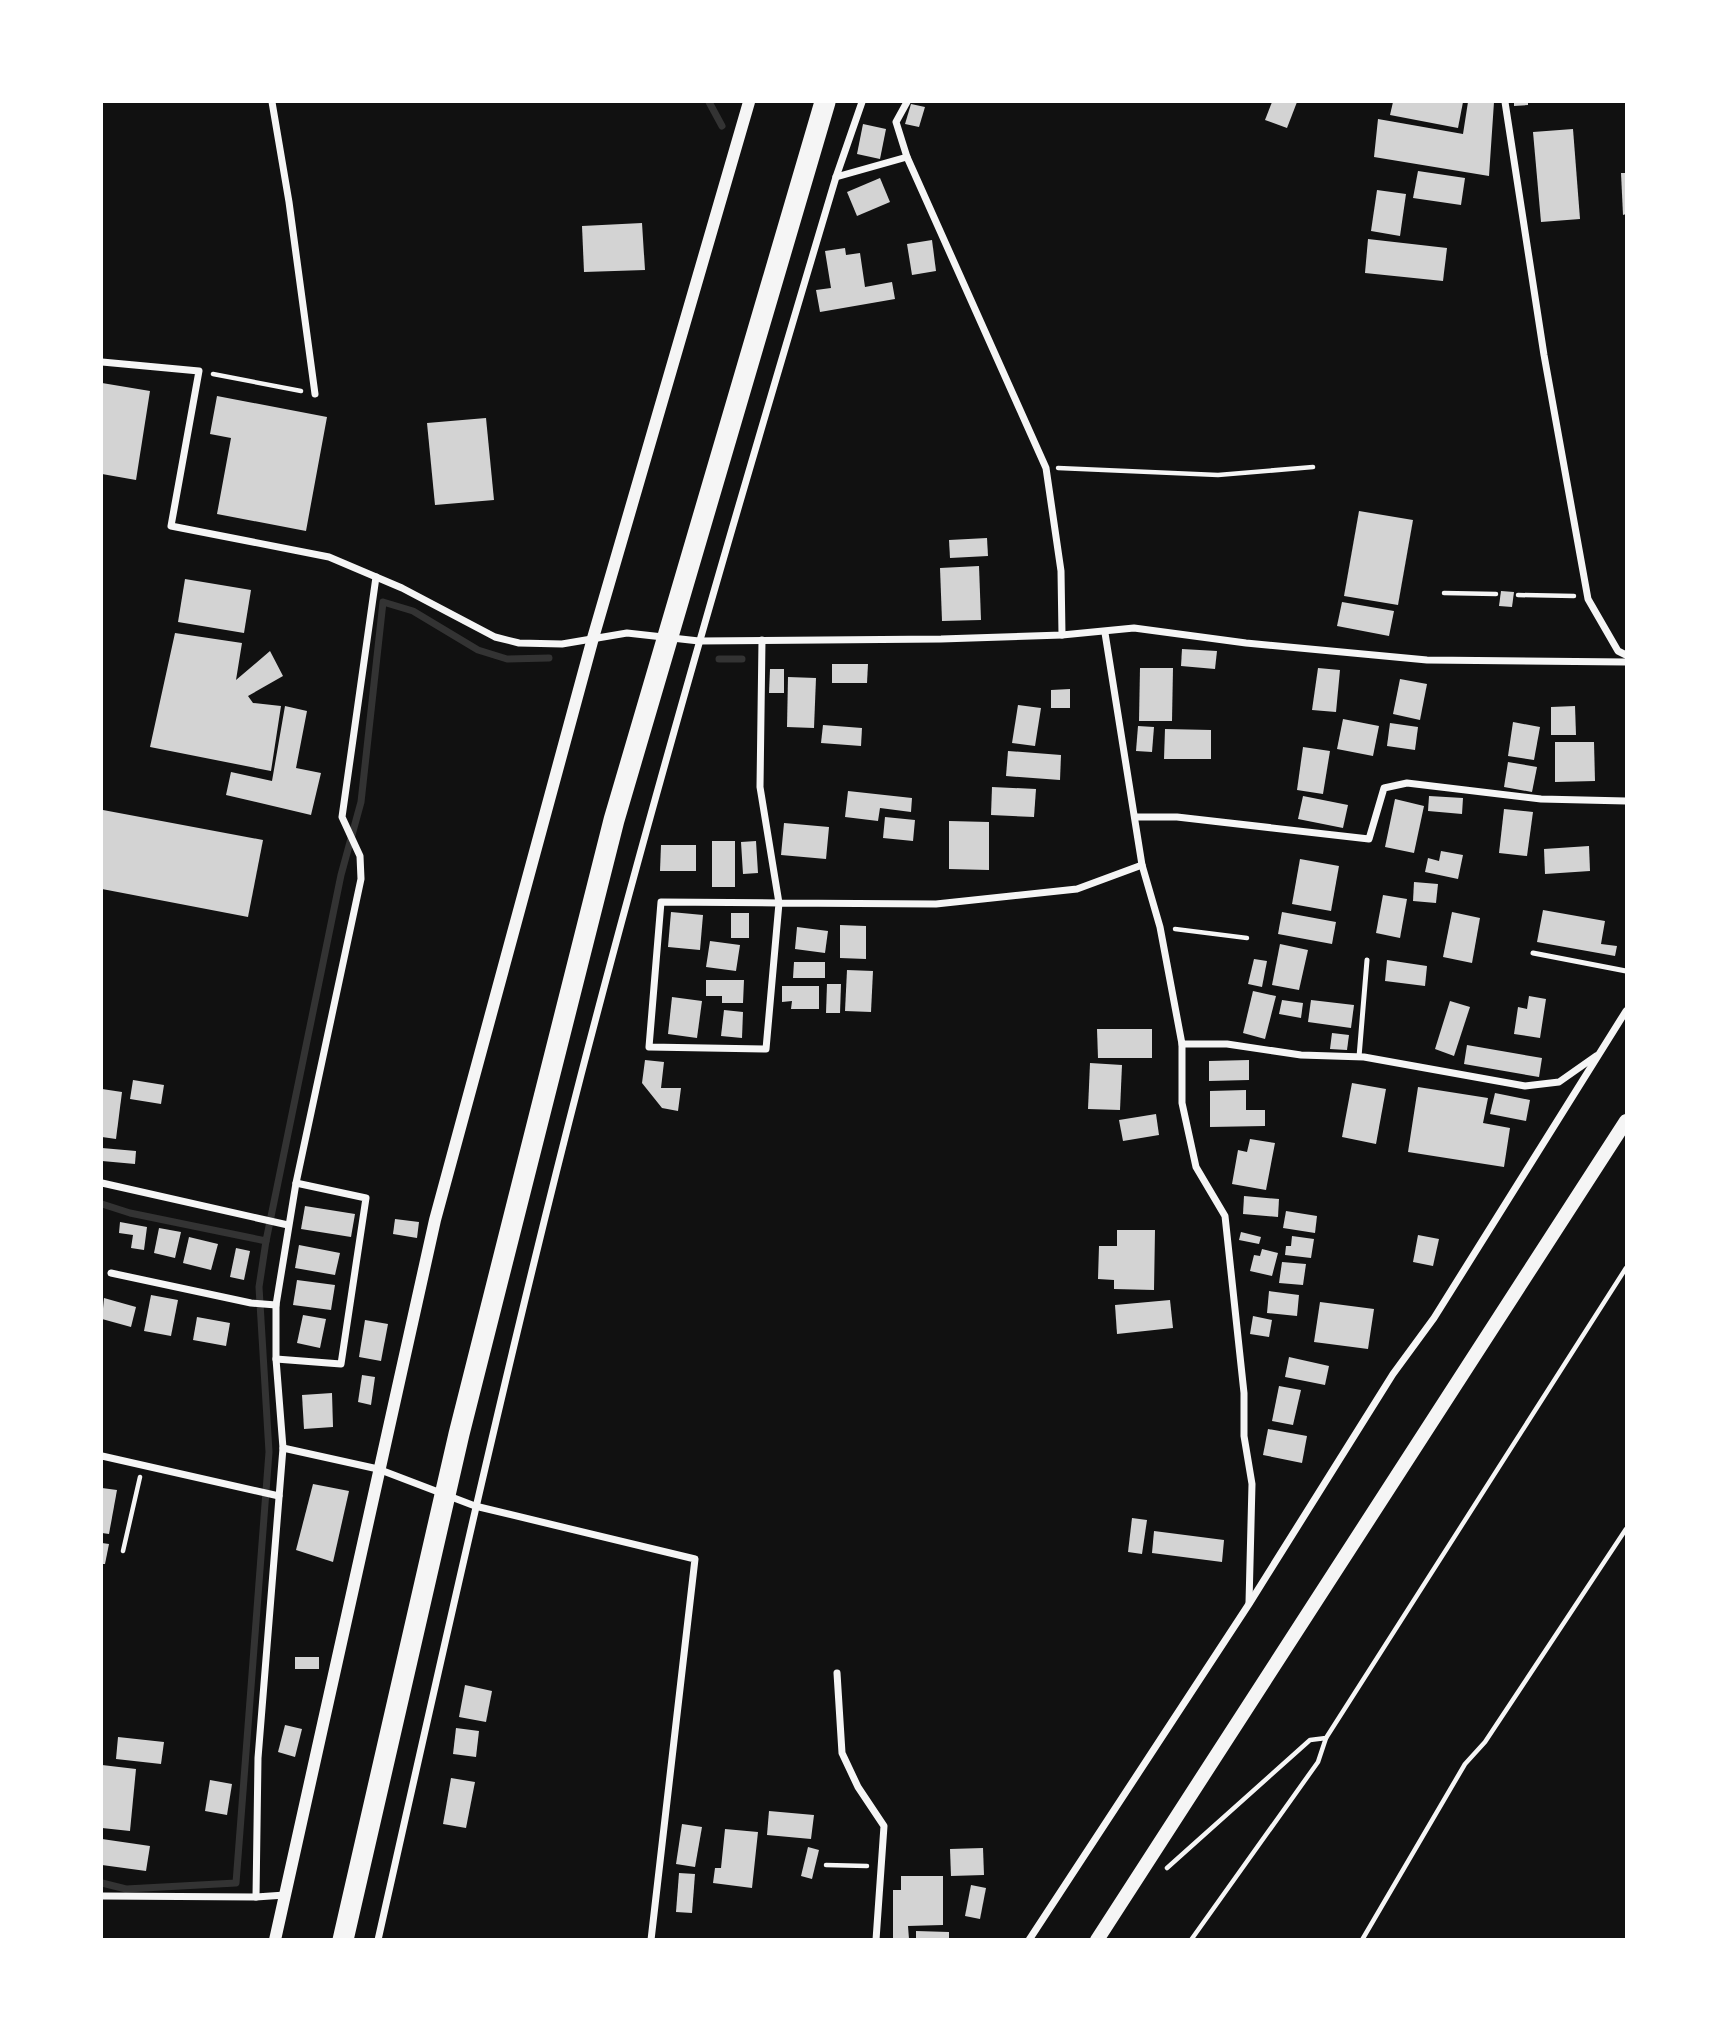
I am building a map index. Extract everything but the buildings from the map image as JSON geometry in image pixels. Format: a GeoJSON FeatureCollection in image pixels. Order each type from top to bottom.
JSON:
{"type":"FeatureCollection","features":[{"type":"Feature","properties":{"kind":"highway"},"geometry":{"type":"LineString","coordinates":[[343,1940],[459,1433],[611,833],[825,102]]}},
{"type":"Feature","properties":{"kind":"main road"},"geometry":{"type":"LineString","coordinates":[[1097,1940],[1626,1121]]}},
{"type":"Feature","properties":{"kind":"street"},"geometry":{"type":"LineString","coordinates":[[272,102],[289,202],[315,394]]}},
{"type":"Feature","properties":{"kind":"street"},"geometry":{"type":"LineString","coordinates":[[275,1940],[435,1220],[593,638],[749,102]]}},
{"type":"Feature","properties":{"kind":"street"},"geometry":{"type":"LineString","coordinates":[[379,1940],[475,1506],[582,1074],[699,641],[836,177],[862,102]]}},
{"type":"Feature","properties":{"kind":"street"},"geometry":{"type":"LineString","coordinates":[[907,102],[896,122],[907,158],[1046,467],[1061,571],[1062,635]]}},
{"type":"Feature","properties":{"kind":"street"},"geometry":{"type":"LineString","coordinates":[[1505,102],[1544,355],[1588,599],[1618,651],[1626,654]]}},
{"type":"Feature","properties":{"kind":"street"},"geometry":{"type":"LineString","coordinates":[[836,177],[907,158]]}},
{"type":"Feature","properties":{"kind":"street"},"geometry":{"type":"LineString","coordinates":[[102,362],[199,371],[171,526],[328,557],[376,577],[495,637],[519,643],[562,644],[627,634],[699,641],[1062,635],[1105,633],[1134,628],[1246,643],[1427,660],[1626,663]]}},
{"type":"Feature","properties":{"kind":"street"},"geometry":{"type":"LineString","coordinates":[[256,1898],[258,1758],[275,1495],[283,1448],[276,1359],[276,1304],[296,1183],[361,879],[360,856],[342,817],[376,577]]}},
{"type":"Feature","properties":{"kind":"street"},"geometry":{"type":"LineString","coordinates":[[1105,633],[1142,865],[1160,927],[1182,1044],[1182,1102],[1196,1167],[1224,1216],[1244,1394],[1244,1436],[1252,1484],[1249,1604]]}},
{"type":"Feature","properties":{"kind":"street"},"geometry":{"type":"LineString","coordinates":[[762,640],[760,787],[779,903],[766,1049],[649,1047],[661,902],[779,903],[936,904],[1076,889],[1142,865]]}},
{"type":"Feature","properties":{"kind":"street"},"geometry":{"type":"LineString","coordinates":[[1136,817],[1177,817],[1369,839],[1384,788],[1407,783],[1541,799],[1626,801]]}},
{"type":"Feature","properties":{"kind":"street"},"geometry":{"type":"LineString","coordinates":[[1029,1940],[1249,1604],[1626,1012]]}},
{"type":"Feature","properties":{"kind":"street"},"geometry":{"type":"LineString","coordinates":[[1182,1044],[1227,1044],[1301,1055],[1359,1057],[1525,1086],[1559,1082],[1600,1054]]}},
{"type":"Feature","properties":{"kind":"street"},"geometry":{"type":"LineString","coordinates":[[102,1183],[288,1225]]}},
{"type":"Feature","properties":{"kind":"street"},"geometry":{"type":"LineString","coordinates":[[276,1359],[341,1364],[366,1198],[296,1183]]}},
{"type":"Feature","properties":{"kind":"street"},"geometry":{"type":"LineString","coordinates":[[111,1273],[251,1303],[276,1304]]}},
{"type":"Feature","properties":{"kind":"street"},"geometry":{"type":"LineString","coordinates":[[283,1448],[378,1469],[475,1506],[695,1559],[651,1940]]}},
{"type":"Feature","properties":{"kind":"street"},"geometry":{"type":"LineString","coordinates":[[102,1456],[275,1495]]}},
{"type":"Feature","properties":{"kind":"street"},"geometry":{"type":"LineString","coordinates":[[837,1674],[842,1753],[858,1787],[884,1826],[876,1940]]}},
{"type":"Feature","properties":{"kind":"street"},"geometry":{"type":"LineString","coordinates":[[102,1896],[256,1898],[285,1895]]}},
{"type":"Feature","properties":{"kind":"lane"},"geometry":{"type":"LineString","coordinates":[[1532,953],[1626,971]]}},
{"type":"Feature","properties":{"kind":"lane"},"geometry":{"type":"LineString","coordinates":[[1359,1057],[1367,960]]}},
{"type":"Feature","properties":{"kind":"path"},"geometry":{"type":"LineString","coordinates":[[199,371],[315,394]]}},
{"type":"Feature","properties":{"kind":"path"},"geometry":{"type":"LineString","coordinates":[[1046,467],[1218,475],[1312,467]]}},
{"type":"Feature","properties":{"kind":"path"},"geometry":{"type":"LineString","coordinates":[[1444,593],[1496,594]]}},
{"type":"Feature","properties":{"kind":"path"},"geometry":{"type":"LineString","coordinates":[[1518,595],[1585,596]]}},
{"type":"Feature","properties":{"kind":"path"},"geometry":{"type":"LineString","coordinates":[[1160,927],[1247,938]]}},
{"type":"Feature","properties":{"kind":"path"},"geometry":{"type":"LineString","coordinates":[[1192,1940],[1318,1762],[1326,1738],[1626,1268]]}},
{"type":"Feature","properties":{"kind":"path"},"geometry":{"type":"LineString","coordinates":[[123,1551],[142,1465]]}},
{"type":"Feature","properties":{"kind":"path"},"geometry":{"type":"LineString","coordinates":[[1362,1940],[1465,1764],[1485,1742],[1626,1529]]}},
{"type":"Feature","properties":{"kind":"path"},"geometry":{"type":"LineString","coordinates":[[1166,1869],[1310,1740],[1326,1738]]}},
{"type":"Feature","properties":{"kind":"path"},"geometry":{"type":"LineString","coordinates":[[826,1865],[882,1867]]}},
{"type":"Feature","properties":{"kind":"waterway"},"geometry":{"type":"LineString","coordinates":[[709,102],[722,126]]}},
{"type":"Feature","properties":{"kind":"waterway"},"geometry":{"type":"LineString","coordinates":[[102,1204],[130,1213],[266,1241],[341,875],[361,802],[383,602],[413,611],[478,650],[507,659],[549,658]]}},
{"type":"Feature","properties":{"kind":"waterway"},"geometry":{"type":"LineString","coordinates":[[719,659],[742,659]]}},
{"type":"Feature","properties":{"kind":"waterway"},"geometry":{"type":"LineString","coordinates":[[102,1883],[126,1889],[236,1883],[269,1452],[259,1287],[266,1241]]}}]}
